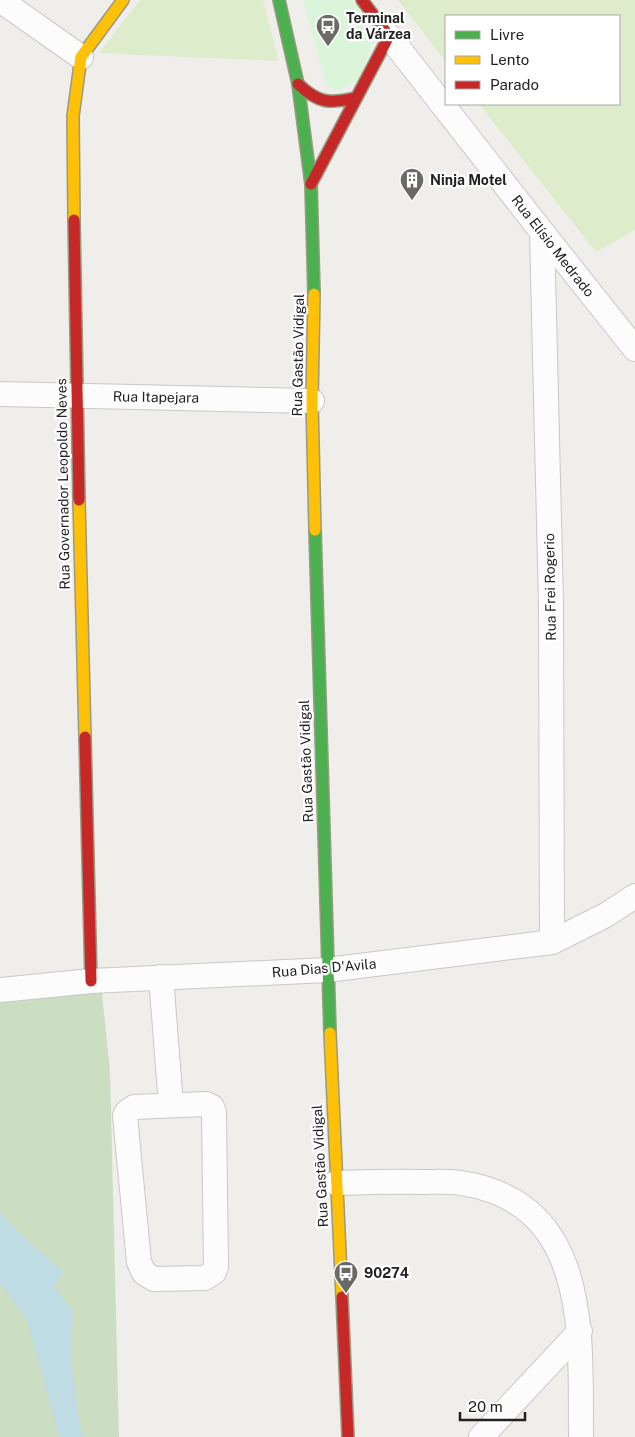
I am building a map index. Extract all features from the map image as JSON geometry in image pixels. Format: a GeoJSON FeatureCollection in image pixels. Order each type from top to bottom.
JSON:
{"type":"FeatureCollection","features":[{"type":"Feature","properties":{"kind":"street"},"geometry":{"type":"LineString","coordinates":[[0,0],[81,57]]}},
{"type":"Feature","properties":{"kind":"street","name":"Rua Governador Leopoldo Neves"},"geometry":{"type":"LineString","coordinates":[[91,981],[76,396],[73,116],[81,57],[123,0]]}},
{"type":"Feature","properties":{"kind":"street","name":"Rua Gastão Vidigal"},"geometry":{"type":"LineString","coordinates":[[279,0],[298,84],[311,184],[314,282],[312,401],[327,970],[348,1437]]}},
{"type":"Feature","properties":{"kind":"street","name":"Rua Elísio Medrado"},"geometry":{"type":"LineString","coordinates":[[362,0],[635,349]]}},
{"type":"Feature","properties":{"kind":"street"},"geometry":{"type":"LineString","coordinates":[[311,184],[354,98],[389,36]]}},
{"type":"Feature","properties":{"kind":"street"},"geometry":{"type":"LineString","coordinates":[[298,84],[312,97],[322,101],[354,98]]}},
{"type":"Feature","properties":{"kind":"street","name":"Rua Frei Rogerio"},"geometry":{"type":"LineString","coordinates":[[542,232],[551,604],[552,942]]}},
{"type":"Feature","properties":{"kind":"street","name":"Rua Itapejara"},"geometry":{"type":"LineString","coordinates":[[0,394],[312,401]]}},
{"type":"Feature","properties":{"kind":"street","name":"Rua Dias D'Avila"},"geometry":{"type":"LineString","coordinates":[[0,990],[91,981],[327,970],[552,942],[606,915],[635,896]]}},
{"type":"Feature","properties":{"kind":"street"},"geometry":{"type":"LineString","coordinates":[[161,977],[172,1105]]}},
{"type":"Feature","properties":{"kind":"street"},"geometry":{"type":"LineString","coordinates":[[206,1104],[212,1107],[214,1112],[217,1262],[214,1272],[205,1278],[154,1279],[144,1274],[139,1262],[124,1120],[127,1112],[134,1107],[172,1105],[206,1104]]}},
{"type":"Feature","properties":{"kind":"street"},"geometry":{"type":"LineString","coordinates":[[336,1183],[378,1181],[462,1183],[509,1198],[528,1211],[554,1243],[572,1284],[580,1330],[582,1437]]}},
{"type":"Feature","properties":{"kind":"street"},"geometry":{"type":"LineString","coordinates":[[480,1437],[580,1330]]}},
{"type":"Feature","properties":{"kind":"green space"},"geometry":{"type":"Polygon","coordinates":[[[140,0],[263,0],[279,61],[99,53],[140,0]]]}},
{"type":"Feature","properties":{"kind":"green space"},"geometry":{"type":"Polygon","coordinates":[[[303,0],[352,0],[378,29],[358,81],[335,91],[326,84],[303,0]]]}},
{"type":"Feature","properties":{"kind":"green space"},"geometry":{"type":"Polygon","coordinates":[[[398,0],[635,0],[635,230],[596,252],[480,105],[620,105],[620,15],[445,15],[445,61],[398,0]]]}},
{"type":"Feature","properties":{"kind":"green space"},"geometry":{"type":"Polygon","coordinates":[[[101,985],[110,1070],[119,1437],[0,1437],[0,997],[101,985]]]}},
{"type":"Feature","properties":{"kind":"water"},"geometry":{"type":"Polygon","coordinates":[[[0,1211],[8,1222],[63,1272],[54,1286],[73,1312],[71,1359],[79,1422],[84,1437],[59,1437],[27,1320],[0,1283],[0,1211]]]}},
{"type":"Feature","properties":{"kind":"traffic: fast"},"geometry":{"type":"LineString","coordinates":[[279,0],[298,84],[311,184],[314,294]]}},
{"type":"Feature","properties":{"kind":"traffic: fast"},"geometry":{"type":"LineString","coordinates":[[315,530],[330,1033]]}},
{"type":"Feature","properties":{"kind":"traffic: slow"},"geometry":{"type":"LineString","coordinates":[[74,220],[73,116],[81,57],[123,0]]}},
{"type":"Feature","properties":{"kind":"traffic: slow"},"geometry":{"type":"LineString","coordinates":[[314,294],[312,401],[315,530]]}},
{"type":"Feature","properties":{"kind":"traffic: slow"},"geometry":{"type":"LineString","coordinates":[[79,500],[85,737]]}},
{"type":"Feature","properties":{"kind":"traffic: slow"},"geometry":{"type":"LineString","coordinates":[[330,1033],[342,1297]]}},
{"type":"Feature","properties":{"kind":"traffic: jam"},"geometry":{"type":"LineString","coordinates":[[311,184],[389,36],[362,0]]}},
{"type":"Feature","properties":{"kind":"traffic: jam"},"geometry":{"type":"LineString","coordinates":[[298,84],[312,95],[324,100],[338,101],[355,98]]}},
{"type":"Feature","properties":{"kind":"traffic: jam"},"geometry":{"type":"LineString","coordinates":[[74,220],[79,500]]}},
{"type":"Feature","properties":{"kind":"traffic: jam"},"geometry":{"type":"LineString","coordinates":[[85,737],[91,981]]}},
{"type":"Feature","properties":{"kind":"traffic: jam"},"geometry":{"type":"LineString","coordinates":[[342,1297],[348,1437]]}},
{"type":"Feature","properties":{"kind":"place","name":"Terminal da Várzea"},"geometry":{"type":"Point","coordinates":[328,47]}},
{"type":"Feature","properties":{"kind":"place","name":"Ninja Motel"},"geometry":{"type":"Point","coordinates":[412,201]}},
{"type":"Feature","properties":{"kind":"place","name":"90274"},"geometry":{"type":"Point","coordinates":[346,1294]}}]}
